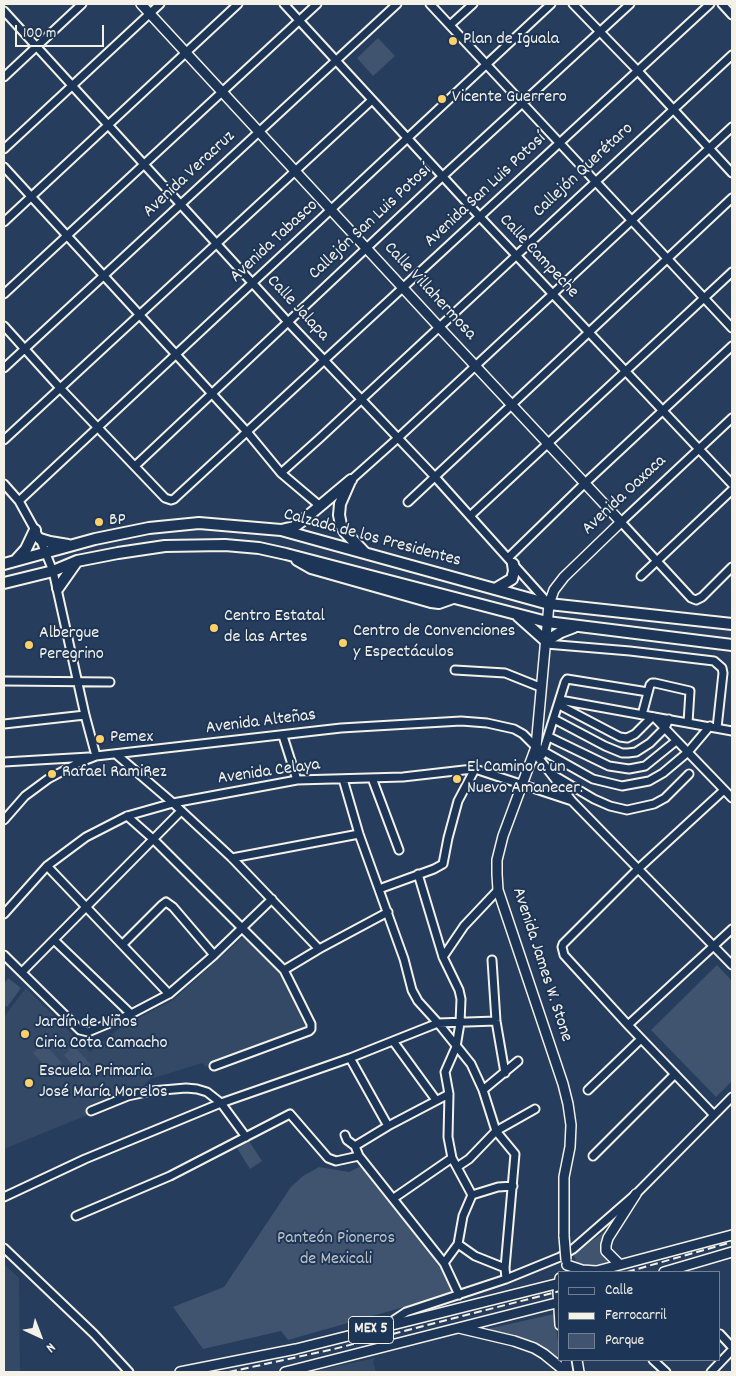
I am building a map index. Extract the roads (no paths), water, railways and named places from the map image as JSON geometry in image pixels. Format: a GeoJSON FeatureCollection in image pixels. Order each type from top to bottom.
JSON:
{"type":"FeatureCollection","features":[{"type":"Feature","properties":{"kind":"highway"},"geometry":{"type":"LineString","coordinates":[[281,530],[294,527],[351,480]]}},
{"type":"Feature","properties":{"kind":"highway"},"geometry":{"type":"LineString","coordinates":[[351,480],[340,504],[339,515],[341,525],[345,532],[366,554]]}},
{"type":"Feature","properties":{"kind":"highway","name":"Calzada de los Presidentes"},"geometry":{"type":"LineString","coordinates":[[4,564],[149,528],[199,523],[281,530],[549,604],[732,624]]}},
{"type":"Feature","properties":{"kind":"highway"},"geometry":{"type":"LineString","coordinates":[[16,560],[38,534],[50,542],[72,546]]}},
{"type":"Feature","properties":{"kind":"highway","name":"Calzada de los Presidentes"},"geometry":{"type":"LineString","coordinates":[[4,583],[53,571],[77,561],[118,553],[165,546],[225,545],[259,548],[286,554],[547,622],[732,645]]}},
{"type":"Feature","properties":{"kind":"highway"},"geometry":{"type":"LineString","coordinates":[[58,588],[77,561]]}},
{"type":"Feature","properties":{"kind":"highway"},"geometry":{"type":"LineString","coordinates":[[495,589],[512,579],[514,571],[510,561]]}},
{"type":"Feature","properties":{"kind":"highway"},"geometry":{"type":"LineString","coordinates":[[516,614],[546,642],[561,632],[577,626]]}},
{"type":"Feature","properties":{"kind":"main road","name":"Calle Villahermosa"},"geometry":{"type":"LineString","coordinates":[[141,4],[621,522]]}},
{"type":"Feature","properties":{"kind":"main road","name":"Avenida Oaxaca"},"geometry":{"type":"LineString","coordinates":[[549,604],[560,582],[621,522]]}},
{"type":"Feature","properties":{"kind":"main road","name":"Avenida James W. Stone"},"geometry":{"type":"LineString","coordinates":[[549,604],[540,688],[539,752],[521,784],[503,836],[497,860],[496,874],[498,890],[568,1104],[571,1125],[570,1147],[564,1177],[566,1266]]}},
{"type":"Feature","properties":{"kind":"main road"},"geometry":{"type":"LineString","coordinates":[[619,1264],[606,1251],[606,1245],[608,1238],[636,1194]]}},
{"type":"Feature","properties":{"kind":"main road"},"geometry":{"type":"LineString","coordinates":[[597,1271],[732,1235]]}},
{"type":"Feature","properties":{"kind":"main road"},"geometry":{"type":"LineString","coordinates":[[674,1271],[732,1252]]}},
{"type":"Feature","properties":{"kind":"main road"},"geometry":{"type":"LineString","coordinates":[[566,1266],[588,1271]]}},
{"type":"Feature","properties":{"kind":"main road","name":"MEX 5"},"geometry":{"type":"LineString","coordinates":[[180,1372],[242,1361],[384,1327],[558,1281]]}},
{"type":"Feature","properties":{"kind":"main road","name":"MEX 5"},"geometry":{"type":"LineString","coordinates":[[286,1372],[558,1302]]}},
{"type":"Feature","properties":{"kind":"main road"},"geometry":{"type":"LineString","coordinates":[[456,1328],[514,1341],[534,1348],[567,1372]]}},
{"type":"Feature","properties":{"kind":"street"},"geometry":{"type":"LineString","coordinates":[[4,77],[82,4]]}},
{"type":"Feature","properties":{"kind":"street"},"geometry":{"type":"LineString","coordinates":[[4,149],[160,4]]}},
{"type":"Feature","properties":{"kind":"street"},"geometry":{"type":"LineString","coordinates":[[4,222],[238,4]]}},
{"type":"Feature","properties":{"kind":"street","name":"Calle Campeche"},"geometry":{"type":"LineString","coordinates":[[284,4],[480,217],[732,484]]}},
{"type":"Feature","properties":{"kind":"street"},"geometry":{"type":"LineString","coordinates":[[4,294],[317,4]]}},
{"type":"Feature","properties":{"kind":"street","name":"Avenida Veracruz"},"geometry":{"type":"LineString","coordinates":[[4,368],[397,4]]}},
{"type":"Feature","properties":{"kind":"street"},"geometry":{"type":"LineString","coordinates":[[430,4],[732,328]]}},
{"type":"Feature","properties":{"kind":"street"},"geometry":{"type":"LineString","coordinates":[[450,25],[473,4]]}},
{"type":"Feature","properties":{"kind":"street","name":"Avenida Tabasco"},"geometry":{"type":"LineString","coordinates":[[19,501],[551,4]]}},
{"type":"Feature","properties":{"kind":"street"},"geometry":{"type":"LineString","coordinates":[[573,4],[732,173]]}},
{"type":"Feature","properties":{"kind":"street","name":"Callejón San Luis Potosí"},"geometry":{"type":"LineString","coordinates":[[135,466],[443,176],[630,4]]}},
{"type":"Feature","properties":{"kind":"street","name":"Avenida San Luis Potosí"},"geometry":{"type":"LineString","coordinates":[[135,466],[165,498],[171,500],[179,496],[710,4]]}},
{"type":"Feature","properties":{"kind":"street"},"geometry":{"type":"LineString","coordinates":[[722,4],[732,15]]}},
{"type":"Feature","properties":{"kind":"street","name":"Calle Jalapa"},"geometry":{"type":"LineString","coordinates":[[4,11],[549,604]]}},
{"type":"Feature","properties":{"kind":"street","name":"Callejón Querétaro"},"geometry":{"type":"LineString","coordinates":[[281,473],[732,55]]}},
{"type":"Feature","properties":{"kind":"street"},"geometry":{"type":"LineString","coordinates":[[4,440],[372,100]]}},
{"type":"Feature","properties":{"kind":"street"},"geometry":{"type":"LineString","coordinates":[[351,480],[732,127]]}},
{"type":"Feature","properties":{"kind":"street"},"geometry":{"type":"LineString","coordinates":[[4,168],[248,433],[281,473],[320,506]]}},
{"type":"Feature","properties":{"kind":"street"},"geometry":{"type":"LineString","coordinates":[[408,502],[732,198]]}},
{"type":"Feature","properties":{"kind":"street"},"geometry":{"type":"LineString","coordinates":[[470,516],[732,272]]}},
{"type":"Feature","properties":{"kind":"street"},"geometry":{"type":"LineString","coordinates":[[4,326],[135,466]]}},
{"type":"Feature","properties":{"kind":"street"},"geometry":{"type":"LineString","coordinates":[[510,561],[585,483],[732,346]]}},
{"type":"Feature","properties":{"kind":"street","name":"Avenida Oaxaca"},"geometry":{"type":"LineString","coordinates":[[621,522],[732,418]]}},
{"type":"Feature","properties":{"kind":"street"},"geometry":{"type":"LineString","coordinates":[[4,484],[19,501],[38,534],[53,571],[96,756],[4,762]]}},
{"type":"Feature","properties":{"kind":"street"},"geometry":{"type":"LineString","coordinates":[[641,576],[732,490]]}},
{"type":"Feature","properties":{"kind":"street","name":"Calle Villahermosa"},"geometry":{"type":"LineString","coordinates":[[621,522],[691,598],[696,600],[702,597],[728,576]]}},
{"type":"Feature","properties":{"kind":"street"},"geometry":{"type":"LineString","coordinates":[[728,576],[732,567]]}},
{"type":"Feature","properties":{"kind":"street"},"geometry":{"type":"LineString","coordinates":[[539,752],[593,779],[622,786],[649,781],[676,764],[713,727],[723,673],[722,668],[714,661],[546,642]]}},
{"type":"Feature","properties":{"kind":"street"},"geometry":{"type":"LineString","coordinates":[[455,670],[505,673],[540,688]]}},
{"type":"Feature","properties":{"kind":"street"},"geometry":{"type":"LineString","coordinates":[[539,752],[549,737],[565,681],[570,679],[648,692]]}},
{"type":"Feature","properties":{"kind":"street"},"geometry":{"type":"LineString","coordinates":[[4,681],[110,682]]}},
{"type":"Feature","properties":{"kind":"street"},"geometry":{"type":"LineString","coordinates":[[642,715],[651,683],[654,682],[689,690],[691,693],[688,723]]}},
{"type":"Feature","properties":{"kind":"street"},"geometry":{"type":"LineString","coordinates":[[560,702],[732,731]]}},
{"type":"Feature","properties":{"kind":"street"},"geometry":{"type":"LineString","coordinates":[[560,702],[620,736],[627,738],[636,734],[653,717]]}},
{"type":"Feature","properties":{"kind":"street"},"geometry":{"type":"LineString","coordinates":[[4,724],[85,715]]}},
{"type":"Feature","properties":{"kind":"street"},"geometry":{"type":"LineString","coordinates":[[653,717],[732,798]]}},
{"type":"Feature","properties":{"kind":"street"},"geometry":{"type":"LineString","coordinates":[[554,719],[622,753],[636,752],[650,742],[664,728],[668,719]]}},
{"type":"Feature","properties":{"kind":"street","name":"Avenida Alteñas"},"geometry":{"type":"LineString","coordinates":[[4,820],[25,796],[48,780],[78,763],[96,756],[341,728],[461,721],[487,723],[514,729],[523,734],[539,752]]}},
{"type":"Feature","properties":{"kind":"street"},"geometry":{"type":"LineString","coordinates":[[283,736],[297,780]]}},
{"type":"Feature","properties":{"kind":"street"},"geometry":{"type":"LineString","coordinates":[[549,737],[609,766],[629,769],[645,766],[676,741]]}},
{"type":"Feature","properties":{"kind":"street"},"geometry":{"type":"LineString","coordinates":[[539,752],[552,774],[572,801],[732,965]]}},
{"type":"Feature","properties":{"kind":"street"},"geometry":{"type":"LineString","coordinates":[[116,755],[232,858],[319,949]]}},
{"type":"Feature","properties":{"kind":"street"},"geometry":{"type":"LineString","coordinates":[[379,889],[434,870],[442,864],[458,802],[475,770]]}},
{"type":"Feature","properties":{"kind":"street","name":"Avenida Celaya"},"geometry":{"type":"LineString","coordinates":[[4,914],[47,866],[86,837],[127,816],[173,804],[297,780],[403,777],[475,770],[572,801]]}},
{"type":"Feature","properties":{"kind":"street"},"geometry":{"type":"LineString","coordinates":[[552,774],[594,799],[610,806],[627,810],[654,804],[665,798],[689,774]]}},
{"type":"Feature","properties":{"kind":"street"},"geometry":{"type":"LineString","coordinates":[[343,778],[359,834],[404,959],[412,990],[418,1001],[471,1064],[484,1090],[496,1130],[516,1154],[505,1268],[506,1279]]}},
{"type":"Feature","properties":{"kind":"street"},"geometry":{"type":"LineString","coordinates":[[372,778],[399,850]]}},
{"type":"Feature","properties":{"kind":"street"},"geometry":{"type":"LineString","coordinates":[[714,1115],[628,1025],[562,951],[563,944],[638,869],[724,790]]}},
{"type":"Feature","properties":{"kind":"street"},"geometry":{"type":"LineString","coordinates":[[22,972],[181,811]]}},
{"type":"Feature","properties":{"kind":"street"},"geometry":{"type":"LineString","coordinates":[[127,816],[153,839],[284,970],[311,1024],[309,1031],[214,1066]]}},
{"type":"Feature","properties":{"kind":"street"},"geometry":{"type":"LineString","coordinates":[[232,858],[359,834]]}},
{"type":"Feature","properties":{"kind":"street"},"geometry":{"type":"LineString","coordinates":[[47,866],[169,994]]}},
{"type":"Feature","properties":{"kind":"street"},"geometry":{"type":"LineString","coordinates":[[418,874],[443,957],[459,990],[462,1009],[456,1047],[445,1072],[449,1094],[448,1137],[452,1158],[472,1195]]}},
{"type":"Feature","properties":{"kind":"street"},"geometry":{"type":"LineString","coordinates":[[443,957],[464,926],[498,890]]}},
{"type":"Feature","properties":{"kind":"street"},"geometry":{"type":"LineString","coordinates":[[4,955],[80,1030],[85,1032],[94,1031],[132,1014],[169,994],[214,955],[272,899]]}},
{"type":"Feature","properties":{"kind":"street"},"geometry":{"type":"LineString","coordinates":[[123,944],[166,902],[173,907],[214,955]]}},
{"type":"Feature","properties":{"kind":"street"},"geometry":{"type":"LineString","coordinates":[[284,970],[388,912]]}},
{"type":"Feature","properties":{"kind":"street"},"geometry":{"type":"LineString","coordinates":[[628,1025],[732,929]]}},
{"type":"Feature","properties":{"kind":"street"},"geometry":{"type":"LineString","coordinates":[[54,940],[132,1014]]}},
{"type":"Feature","properties":{"kind":"street"},"geometry":{"type":"LineString","coordinates":[[492,960],[496,1021],[505,1073]]}},
{"type":"Feature","properties":{"kind":"street"},"geometry":{"type":"LineString","coordinates":[[4,1197],[85,1159],[221,1103],[350,1058],[438,1023],[496,1021]]}},
{"type":"Feature","properties":{"kind":"street"},"geometry":{"type":"LineString","coordinates":[[588,1090],[641,1039]]}},
{"type":"Feature","properties":{"kind":"street"},"geometry":{"type":"LineString","coordinates":[[393,1041],[436,1100]]}},
{"type":"Feature","properties":{"kind":"street"},"geometry":{"type":"LineString","coordinates":[[350,1058],[388,1126]]}},
{"type":"Feature","properties":{"kind":"street"},"geometry":{"type":"LineString","coordinates":[[484,1090],[518,1061]]}},
{"type":"Feature","properties":{"kind":"street"},"geometry":{"type":"LineString","coordinates":[[593,1156],[675,1074]]}},
{"type":"Feature","properties":{"kind":"street"},"geometry":{"type":"LineString","coordinates":[[91,1111],[136,1094],[186,1088],[207,1092],[221,1103],[246,1137]]}},
{"type":"Feature","properties":{"kind":"street"},"geometry":{"type":"LineString","coordinates":[[355,1146],[388,1126],[449,1094]]}},
{"type":"Feature","properties":{"kind":"street"},"geometry":{"type":"LineString","coordinates":[[384,1327],[396,1317],[406,1312],[506,1279],[560,1257],[573,1249],[636,1194],[732,1097]]}},
{"type":"Feature","properties":{"kind":"street"},"geometry":{"type":"LineString","coordinates":[[457,1167],[469,1159],[496,1130],[535,1109]]}},
{"type":"Feature","properties":{"kind":"street"},"geometry":{"type":"LineString","coordinates":[[76,1216],[170,1176],[290,1114],[328,1158],[336,1161],[359,1156]]}},
{"type":"Feature","properties":{"kind":"street"},"geometry":{"type":"LineString","coordinates":[[345,1135],[347,1140],[355,1146],[359,1156],[444,1263],[459,1296]]}},
{"type":"Feature","properties":{"kind":"street"},"geometry":{"type":"LineString","coordinates":[[394,1198],[452,1158]]}},
{"type":"Feature","properties":{"kind":"street"},"geometry":{"type":"LineString","coordinates":[[444,1263],[458,1244],[463,1216],[472,1195],[498,1187],[513,1186]]}},
{"type":"Feature","properties":{"kind":"street"},"geometry":{"type":"LineString","coordinates":[[458,1244],[475,1256],[505,1268]]}},
{"type":"Feature","properties":{"kind":"street"},"geometry":{"type":"LineString","coordinates":[[4,1248],[94,1334],[130,1372]]}},
{"type":"Feature","properties":{"kind":"street"},"geometry":{"type":"LineString","coordinates":[[721,1335],[732,1348],[721,1361]]}},
{"type":"Feature","properties":{"kind":"street"},"geometry":{"type":"LineString","coordinates":[[654,1361],[666,1372]]}},
{"type":"Feature","properties":{"kind":"street"},"geometry":{"type":"LineString","coordinates":[[711,1372],[721,1361]]}},
{"type":"Feature","properties":{"kind":"railway"},"geometry":{"type":"LineString","coordinates":[[630,1271],[732,1242]]}},
{"type":"Feature","properties":{"kind":"railway"},"geometry":{"type":"LineString","coordinates":[[229,1372],[334,1349],[558,1292]]}},
{"type":"Feature","properties":{"kind":"place","name":"Plan de Iguala"},"geometry":{"type":"Point","coordinates":[453,41]}},
{"type":"Feature","properties":{"kind":"place","name":"Vicente Guerrero"},"geometry":{"type":"Point","coordinates":[442,99]}},
{"type":"Feature","properties":{"kind":"place","name":"BP"},"geometry":{"type":"Point","coordinates":[99,522]}},
{"type":"Feature","properties":{"kind":"place","name":"Centro Estatal de las Artes"},"geometry":{"type":"Point","coordinates":[214,628]}},
{"type":"Feature","properties":{"kind":"place","name":"Centro de Convenciones y Espectáculos"},"geometry":{"type":"Point","coordinates":[343,643]}},
{"type":"Feature","properties":{"kind":"place","name":"Albergue Peregrino"},"geometry":{"type":"Point","coordinates":[29,645]}},
{"type":"Feature","properties":{"kind":"place","name":"Pemex"},"geometry":{"type":"Point","coordinates":[100,739]}},
{"type":"Feature","properties":{"kind":"place","name":"Rafael RamiRez"},"geometry":{"type":"Point","coordinates":[52,774]}},
{"type":"Feature","properties":{"kind":"place","name":"El Camino a un Nuevo Amanecer."},"geometry":{"type":"Point","coordinates":[457,779]}},
{"type":"Feature","properties":{"kind":"place","name":"Jardín de Niños Ciria Cota Camacho"},"geometry":{"type":"Point","coordinates":[25,1034]}},
{"type":"Feature","properties":{"kind":"place","name":"Escuela Primaria José María Morelos"},"geometry":{"type":"Point","coordinates":[29,1083]}},
{"type":"Feature","properties":{"kind":"park label","name":"Panteón Pioneros de Mexicali"},"geometry":{"type":"Point","coordinates":[336,1250]}}]}
